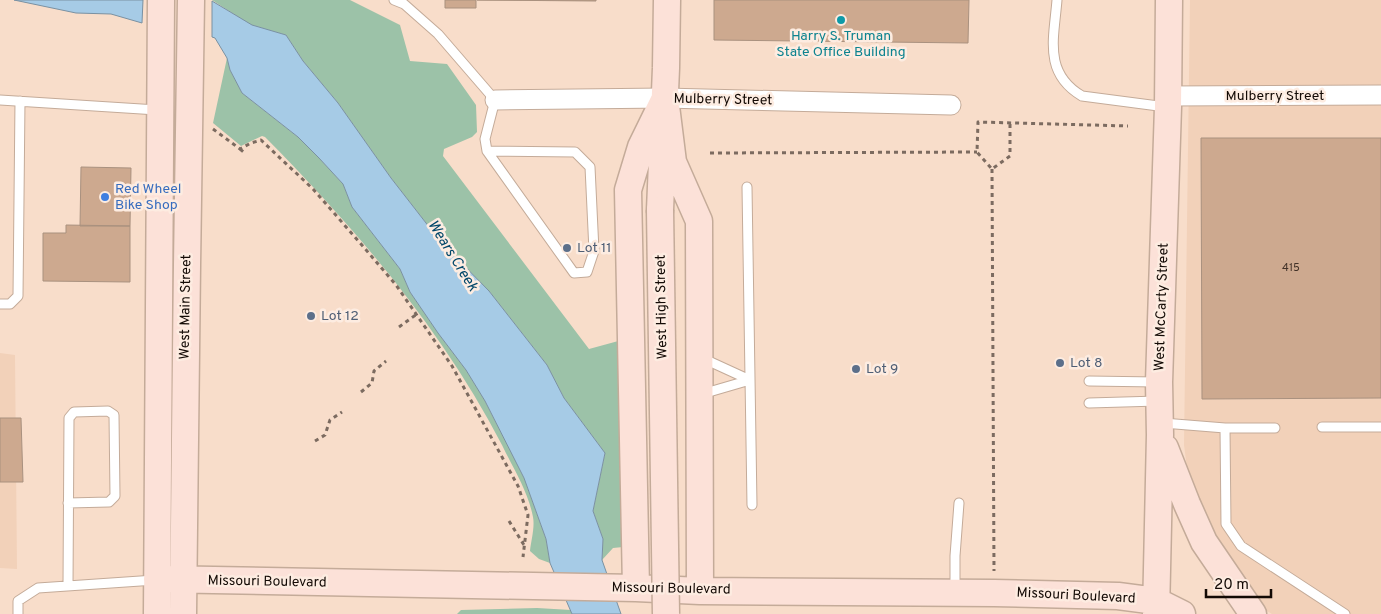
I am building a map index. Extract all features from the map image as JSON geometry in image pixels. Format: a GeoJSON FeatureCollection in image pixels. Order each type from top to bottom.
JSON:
{"type":"FeatureCollection","features":[{"type":"Feature","properties":{"kind":"street","name":"West Main Street"},"geometry":{"type":"LineString","coordinates":[[157,614],[161,0]]}},
{"type":"Feature","properties":{"kind":"street","name":"West Main Street"},"geometry":{"type":"LineString","coordinates":[[184,614],[187,265],[192,0]]}},
{"type":"Feature","properties":{"kind":"street","name":"West High Street"},"geometry":{"type":"LineString","coordinates":[[666,614],[660,210],[667,0]]}},
{"type":"Feature","properties":{"kind":"street","name":"West McCarty Street"},"geometry":{"type":"LineString","coordinates":[[1156,608],[1169,0]]}},
{"type":"Feature","properties":{"kind":"street","name":"Mulberry Street"},"geometry":{"type":"LineString","coordinates":[[1168,101],[1381,95]]}},
{"type":"Feature","properties":{"kind":"street","name":"Mulberry Street"},"geometry":{"type":"LineString","coordinates":[[495,100],[665,98],[951,105]]}},
{"type":"Feature","properties":{"kind":"street"},"geometry":{"type":"LineString","coordinates":[[665,98],[673,162],[699,222],[700,591]]}},
{"type":"Feature","properties":{"kind":"street"},"geometry":{"type":"LineString","coordinates":[[636,588],[628,190],[641,147],[665,98]]}},
{"type":"Feature","properties":{"kind":"street"},"geometry":{"type":"LineString","coordinates":[[1160,410],[1187,504],[1204,542],[1253,614]]}},
{"type":"Feature","properties":{"kind":"street","name":"Missouri Boulevard"},"geometry":{"type":"LineString","coordinates":[[157,580],[636,588],[700,591],[955,592],[1118,596],[1182,614]]}},
{"type":"Feature","properties":{"kind":"lane"},"geometry":{"type":"LineString","coordinates":[[394,0],[404,4],[438,34],[495,100],[485,139],[487,151],[574,273],[587,272],[594,251],[590,167],[575,152],[487,151]]}},
{"type":"Feature","properties":{"kind":"lane"},"geometry":{"type":"LineString","coordinates":[[1057,0],[1053,56],[1062,80],[1082,96],[1168,101]]}},
{"type":"Feature","properties":{"kind":"lane"},"geometry":{"type":"LineString","coordinates":[[0,100],[160,110]]}},
{"type":"Feature","properties":{"kind":"lane"},"geometry":{"type":"LineString","coordinates":[[0,304],[10,304],[18,296],[20,101]]}},
{"type":"Feature","properties":{"kind":"lane"},"geometry":{"type":"LineString","coordinates":[[747,187],[752,505]]}},
{"type":"Feature","properties":{"kind":"lane"},"geometry":{"type":"LineString","coordinates":[[699,357],[750,380]]}},
{"type":"Feature","properties":{"kind":"lane"},"geometry":{"type":"LineString","coordinates":[[699,395],[750,380]]}},
{"type":"Feature","properties":{"kind":"lane"},"geometry":{"type":"LineString","coordinates":[[1089,381],[1160,410],[1225,428],[1275,428]]}},
{"type":"Feature","properties":{"kind":"lane"},"geometry":{"type":"LineString","coordinates":[[1089,403],[1160,410]]}},
{"type":"Feature","properties":{"kind":"lane"},"geometry":{"type":"LineString","coordinates":[[68,503],[109,502],[115,496],[114,415],[108,411],[74,412],[69,418],[68,503],[68,586]]}},
{"type":"Feature","properties":{"kind":"lane"},"geometry":{"type":"LineString","coordinates":[[1322,427],[1381,427]]}},
{"type":"Feature","properties":{"kind":"lane"},"geometry":{"type":"LineString","coordinates":[[1225,428],[1226,524],[1241,546],[1345,614]]}},
{"type":"Feature","properties":{"kind":"lane"},"geometry":{"type":"LineString","coordinates":[[955,592],[958,503]]}},
{"type":"Feature","properties":{"kind":"lane"},"geometry":{"type":"LineString","coordinates":[[18,614],[18,601],[38,588],[157,580]]}},
{"type":"Feature","properties":{"kind":"path"},"geometry":{"type":"LineString","coordinates":[[994,558],[992,169],[977,152],[978,122],[1128,126]]}},
{"type":"Feature","properties":{"kind":"path"},"geometry":{"type":"LineString","coordinates":[[206,124],[246,154]]}},
{"type":"Feature","properties":{"kind":"path"},"geometry":{"type":"LineString","coordinates":[[992,169],[1010,156],[1010,124]]}},
{"type":"Feature","properties":{"kind":"path"},"geometry":{"type":"LineString","coordinates":[[240,150],[251,143],[261,140],[313,189],[396,285],[417,314],[452,366],[518,486],[528,515],[523,557]]}},
{"type":"Feature","properties":{"kind":"path"},"geometry":{"type":"LineString","coordinates":[[710,153],[977,152]]}},
{"type":"Feature","properties":{"kind":"path"},"geometry":{"type":"LineString","coordinates":[[398,327],[417,314]]}},
{"type":"Feature","properties":{"kind":"path"},"geometry":{"type":"LineString","coordinates":[[361,392],[372,383],[374,371],[386,361]]}},
{"type":"Feature","properties":{"kind":"path"},"geometry":{"type":"LineString","coordinates":[[315,441],[325,435],[330,420],[342,412]]}},
{"type":"Feature","properties":{"kind":"path"},"geometry":{"type":"LineString","coordinates":[[509,521],[524,546]]}},
{"type":"Feature","properties":{"kind":"shaded area"},"geometry":{"type":"Polygon","coordinates":[[[1190,0],[1381,0],[1381,614],[1272,614],[1267,611],[1242,585],[1217,550],[1188,476],[1184,445],[1190,0]]]}},
{"type":"Feature","properties":{"kind":"shaded area"},"geometry":{"type":"Polygon","coordinates":[[[0,353],[15,355],[17,569],[0,568],[0,353]]]}},
{"type":"Feature","properties":{"kind":"green space"},"geometry":{"type":"Polygon","coordinates":[[[212,0],[350,0],[400,25],[410,61],[447,64],[476,105],[477,132],[472,137],[444,149],[443,156],[589,349],[622,340],[623,547],[613,548],[602,560],[603,539],[593,511],[605,453],[564,398],[547,365],[489,291],[440,241],[391,178],[338,103],[303,61],[286,35],[252,26],[212,0]]]}},
{"type":"Feature","properties":{"kind":"green space"},"geometry":{"type":"Polygon","coordinates":[[[227,58],[230,70],[242,93],[298,137],[343,184],[352,207],[400,269],[410,292],[466,370],[485,401],[524,478],[546,539],[550,563],[539,559],[530,551],[534,525],[531,507],[524,489],[478,402],[425,321],[364,244],[265,137],[262,136],[241,146],[213,123],[227,58]]]}},
{"type":"Feature","properties":{"kind":"green space"},"geometry":{"type":"Polygon","coordinates":[[[537,608],[571,610],[572,614],[457,614],[461,610],[537,608]]]}},
{"type":"Feature","properties":{"kind":"water"},"geometry":{"type":"Polygon","coordinates":[[[14,0],[143,0],[142,23],[111,14],[76,13],[14,0]]]}},
{"type":"Feature","properties":{"kind":"water","name":"Wears Creek"},"geometry":{"type":"Polygon","coordinates":[[[212,1],[252,25],[286,35],[303,61],[338,103],[391,178],[440,241],[489,291],[547,365],[564,398],[605,453],[593,511],[603,539],[602,560],[621,614],[572,614],[550,563],[546,539],[524,478],[485,401],[466,370],[410,292],[400,269],[352,207],[343,184],[298,137],[242,93],[230,70],[227,58],[215,38],[212,37],[212,1]]]}},
{"type":"Feature","properties":{"kind":"building"},"geometry":{"type":"Polygon","coordinates":[[[445,0],[476,0],[476,8],[445,8],[445,0]]]}},
{"type":"Feature","properties":{"kind":"building"},"geometry":{"type":"Polygon","coordinates":[[[477,0],[596,0],[596,1],[477,0]]]}},
{"type":"Feature","properties":{"kind":"building","name":"Harry S. Truman State Office Building"},"geometry":{"type":"Polygon","coordinates":[[[714,0],[969,0],[968,43],[714,40],[714,0]]]}},
{"type":"Feature","properties":{"kind":"building"},"geometry":{"type":"Polygon","coordinates":[[[1201,138],[1381,138],[1381,398],[1202,399],[1201,138]]]}},
{"type":"Feature","properties":{"kind":"building","name":"Red Wheel Bike Shop"},"geometry":{"type":"Polygon","coordinates":[[[81,167],[131,168],[130,226],[80,226],[81,167]]]}},
{"type":"Feature","properties":{"kind":"building"},"geometry":{"type":"Polygon","coordinates":[[[66,225],[130,226],[130,282],[43,281],[43,233],[66,233],[66,225]]]}},
{"type":"Feature","properties":{"kind":"building"},"geometry":{"type":"Polygon","coordinates":[[[0,418],[21,418],[23,482],[0,482],[0,418]]]}},
{"type":"Feature","properties":{"kind":"place","name":"Harry S. Truman State Office Building"},"geometry":{"type":"Point","coordinates":[841,20]}},
{"type":"Feature","properties":{"kind":"place","name":"Red Wheel Bike Shop"},"geometry":{"type":"Point","coordinates":[105,197]}},
{"type":"Feature","properties":{"kind":"place","name":"Lot 11"},"geometry":{"type":"Point","coordinates":[567,248]}},
{"type":"Feature","properties":{"kind":"place","name":"Lot 12"},"geometry":{"type":"Point","coordinates":[311,316]}},
{"type":"Feature","properties":{"kind":"place","name":"Lot 8"},"geometry":{"type":"Point","coordinates":[1060,363]}},
{"type":"Feature","properties":{"kind":"place","name":"Lot 9"},"geometry":{"type":"Point","coordinates":[856,369]}}]}
